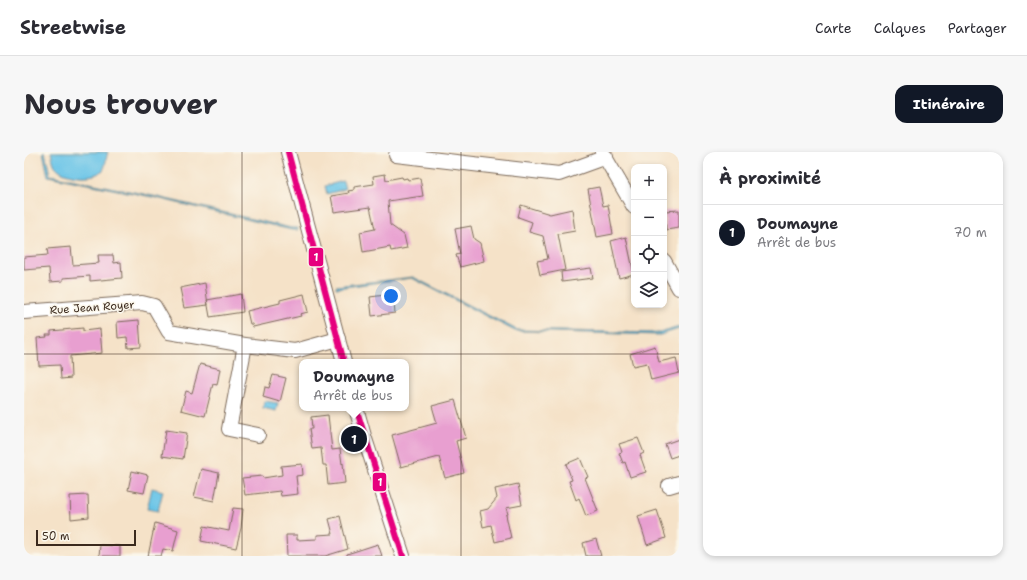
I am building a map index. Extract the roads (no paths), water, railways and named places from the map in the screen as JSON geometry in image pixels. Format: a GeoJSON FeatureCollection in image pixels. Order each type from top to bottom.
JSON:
{"type":"FeatureCollection","features":[{"type":"Feature","properties":{"kind":"street"},"geometry":{"type":"LineString","coordinates":[[288,152],[343,359]]}},
{"type":"Feature","properties":{"kind":"street"},"geometry":{"type":"LineString","coordinates":[[396,155],[559,174],[604,155],[631,202]]}},
{"type":"Feature","properties":{"kind":"street"},"geometry":{"type":"LineString","coordinates":[[667,266],[679,288]]}},
{"type":"Feature","properties":{"kind":"street","name":"Rue Jean Royer"},"geometry":{"type":"LineString","coordinates":[[24,312],[142,303],[154,306],[169,332],[244,345]]}},
{"type":"Feature","properties":{"kind":"street"},"geometry":{"type":"LineString","coordinates":[[258,435],[229,429],[244,345],[296,351],[338,339]]}},
{"type":"Feature","properties":{"kind":"street"},"geometry":{"type":"LineString","coordinates":[[357,411],[403,556]]}},
{"type":"Feature","properties":{"kind":"water"},"geometry":{"type":"Polygon","coordinates":[[[43,152],[45,152],[50,175],[149,195],[291,228],[298,228],[298,230],[292,230],[152,197],[48,176],[43,152]]]}},
{"type":"Feature","properties":{"kind":"water"},"geometry":{"type":"Polygon","coordinates":[[[51,152],[108,152],[103,170],[93,175],[79,176],[65,173],[56,167],[51,152]]]}},
{"type":"Feature","properties":{"kind":"water"},"geometry":{"type":"Polygon","coordinates":[[[343,181],[345,189],[327,194],[325,186],[343,181]]]}},
{"type":"Feature","properties":{"kind":"water"},"geometry":{"type":"Polygon","coordinates":[[[413,277],[517,330],[660,333],[679,327],[679,329],[660,335],[515,331],[412,278],[336,288],[336,286],[413,277]]]}},
{"type":"Feature","properties":{"kind":"water"},"geometry":{"type":"Polygon","coordinates":[[[264,401],[278,403],[276,411],[263,408],[264,401]]]}},
{"type":"Feature","properties":{"kind":"water"},"geometry":{"type":"Polygon","coordinates":[[[152,488],[163,491],[158,511],[147,509],[152,488]]]}},
{"type":"Feature","properties":{"kind":"place","name":"Doumayne"},"geometry":{"type":"Point","coordinates":[354,439]}}]}
